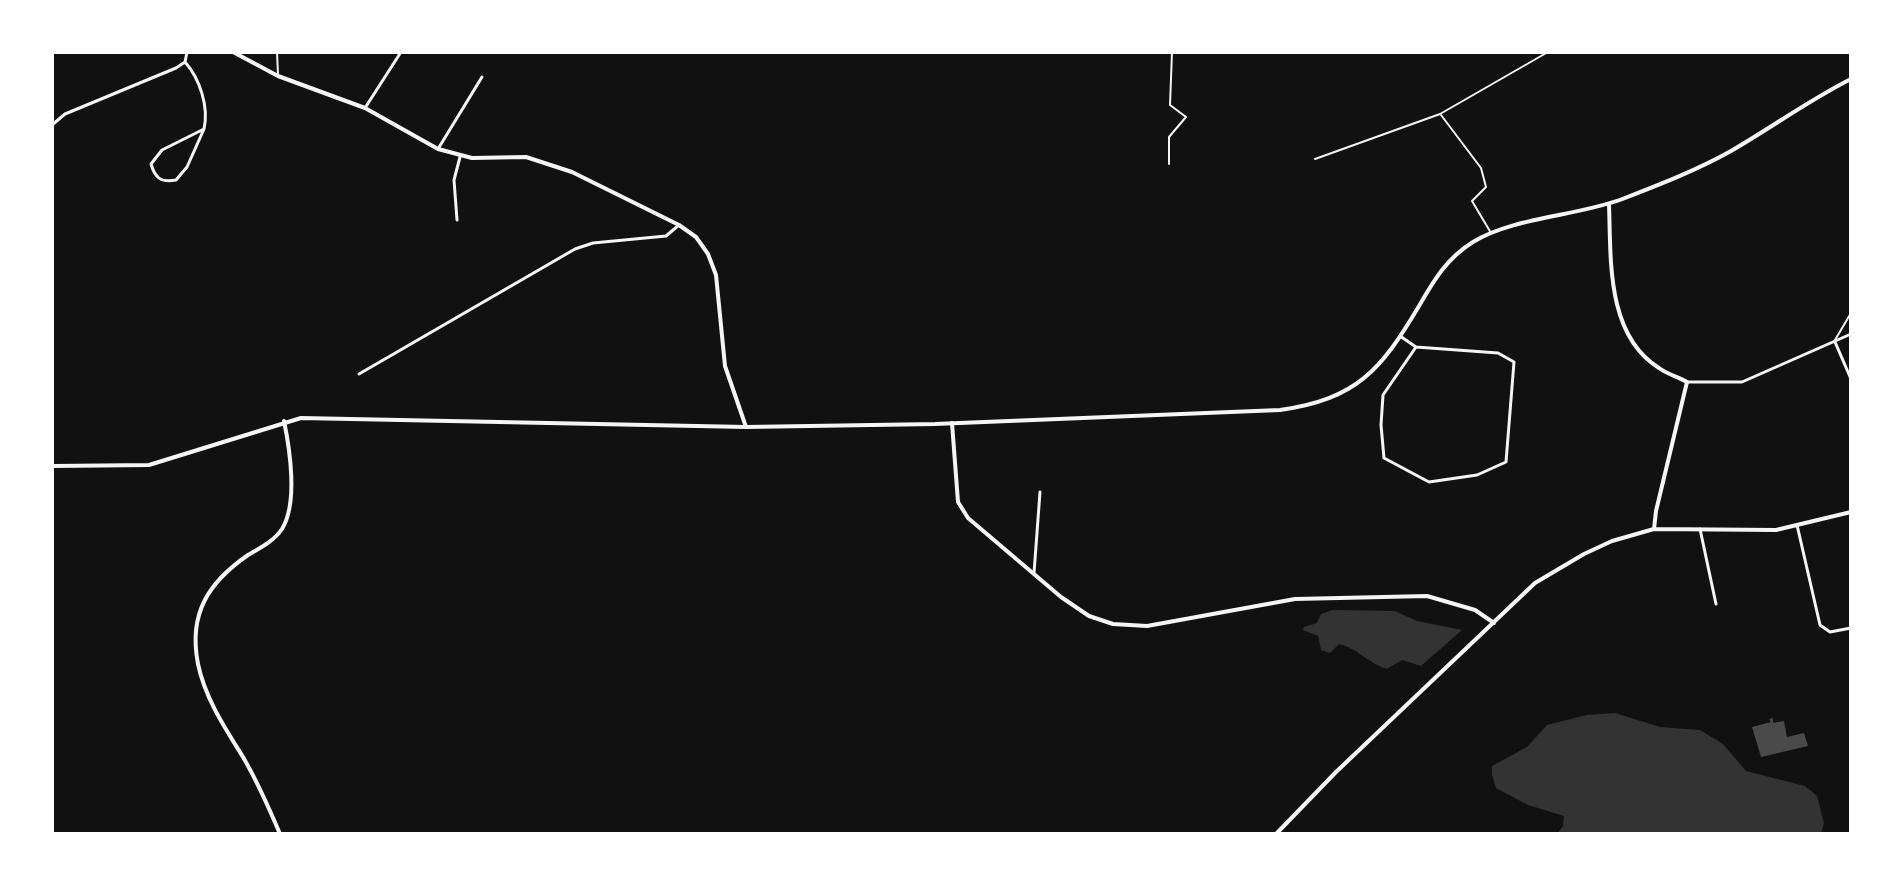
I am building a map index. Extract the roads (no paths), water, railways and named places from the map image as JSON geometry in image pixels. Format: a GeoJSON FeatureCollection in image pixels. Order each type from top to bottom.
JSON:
{"type":"FeatureCollection","features":[{"type":"Feature","properties":{"kind":"street"},"geometry":{"type":"LineString","coordinates":[[52,125],[65,114],[163,75],[185,62],[187,52]]}},
{"type":"Feature","properties":{"kind":"street"},"geometry":{"type":"LineString","coordinates":[[235,52],[278,76],[365,108],[438,149],[460,157],[526,157],[572,172],[679,225],[696,237],[716,275],[725,366],[746,427]]}},
{"type":"Feature","properties":{"kind":"street"},"geometry":{"type":"LineString","coordinates":[[365,108],[401,52]]}},
{"type":"Feature","properties":{"kind":"street"},"geometry":{"type":"LineString","coordinates":[[185,62],[192,70],[207,115],[204,129],[187,167],[176,180],[160,180],[154,175],[151,164],[162,150],[204,129]]}},
{"type":"Feature","properties":{"kind":"street"},"geometry":{"type":"LineString","coordinates":[[438,149],[482,77]]}},
{"type":"Feature","properties":{"kind":"street"},"geometry":{"type":"LineString","coordinates":[[52,466],[149,465],[301,418],[746,427],[952,423],[1280,410],[1311,406],[1357,385],[1373,371],[1451,258],[1476,240],[1512,227],[1609,204],[1693,170],[1731,151],[1851,79]]}},
{"type":"Feature","properties":{"kind":"street"},"geometry":{"type":"LineString","coordinates":[[457,220],[454,180],[460,157]]}},
{"type":"Feature","properties":{"kind":"street"},"geometry":{"type":"LineString","coordinates":[[1609,204],[1615,294],[1630,340],[1658,368],[1687,382],[1742,382],[1851,334]]}},
{"type":"Feature","properties":{"kind":"street"},"geometry":{"type":"LineString","coordinates":[[359,374],[575,249],[593,243],[666,236],[679,225]]}},
{"type":"Feature","properties":{"kind":"street"},"geometry":{"type":"LineString","coordinates":[[1400,336],[1416,347],[1498,353],[1514,362],[1506,462],[1477,475],[1429,482],[1384,458],[1381,425],[1383,395],[1416,347]]}},
{"type":"Feature","properties":{"kind":"street"},"geometry":{"type":"LineString","coordinates":[[1835,341],[1851,379]]}},
{"type":"Feature","properties":{"kind":"street"},"geometry":{"type":"LineString","coordinates":[[1654,529],[1687,382]]}},
{"type":"Feature","properties":{"kind":"street"},"geometry":{"type":"LineString","coordinates":[[280,834],[205,688],[196,646],[197,629],[211,588],[220,576],[274,538],[288,516],[291,497],[284,421]]}},
{"type":"Feature","properties":{"kind":"street"},"geometry":{"type":"LineString","coordinates":[[952,423],[958,502],[968,518],[991,540],[1089,616],[1113,624],[1147,626],[1295,599],[1427,596],[1475,610],[1494,623]]}},
{"type":"Feature","properties":{"kind":"street"},"geometry":{"type":"LineString","coordinates":[[1034,573],[1040,492]]}},
{"type":"Feature","properties":{"kind":"street"},"geometry":{"type":"LineString","coordinates":[[1276,834],[1318,789],[1535,583],[1573,561],[1612,541],[1654,529],[1758,531],[1851,512]]}},
{"type":"Feature","properties":{"kind":"street"},"geometry":{"type":"LineString","coordinates":[[1797,525],[1820,625],[1830,632],[1851,628]]}},
{"type":"Feature","properties":{"kind":"street"},"geometry":{"type":"LineString","coordinates":[[1700,528],[1716,604]]}},
{"type":"Feature","properties":{"kind":"lane"},"geometry":{"type":"LineString","coordinates":[[277,52],[278,76]]}},
{"type":"Feature","properties":{"kind":"lane"},"geometry":{"type":"LineString","coordinates":[[1315,159],[1440,114],[1548,52]]}},
{"type":"Feature","properties":{"kind":"lane"},"geometry":{"type":"LineString","coordinates":[[1440,114],[1481,168],[1486,187],[1472,201],[1491,234]]}},
{"type":"Feature","properties":{"kind":"lane"},"geometry":{"type":"LineString","coordinates":[[1835,341],[1851,313]]}}]}
